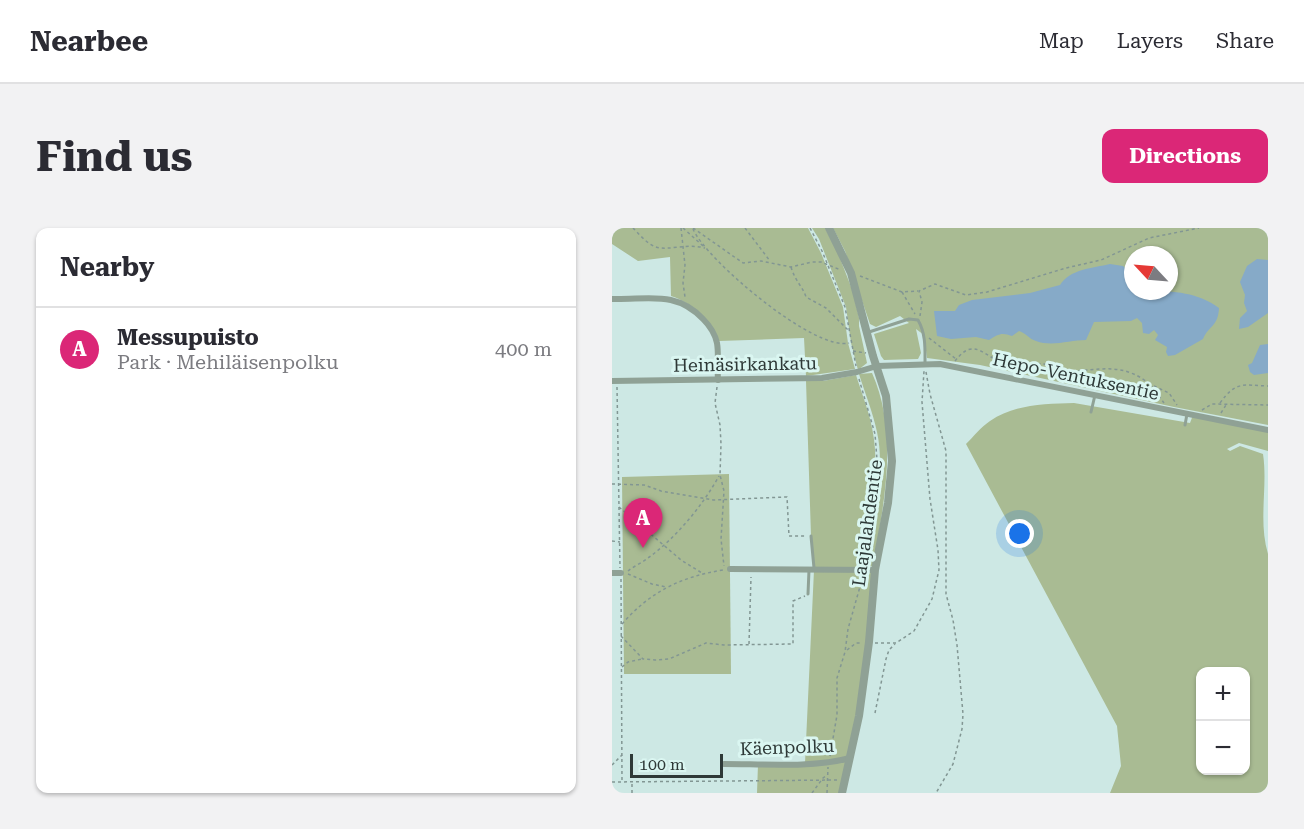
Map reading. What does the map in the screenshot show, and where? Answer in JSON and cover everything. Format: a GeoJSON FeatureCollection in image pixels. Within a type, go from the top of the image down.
{"type":"FeatureCollection","features":[{"type":"Feature","properties":{"kind":"street","name":"Laajalahdentie"},"geometry":{"type":"LineString","coordinates":[[829,228],[851,273],[886,396],[892,461],[888,503],[875,570],[869,642],[859,716],[842,793]]}},
{"type":"Feature","properties":{"kind":"street"},"geometry":{"type":"LineString","coordinates":[[612,299],[671,299],[686,304],[697,312],[717,342],[718,380]]}},
{"type":"Feature","properties":{"kind":"street","name":"Hepo-Ventuksentie"},"geometry":{"type":"LineString","coordinates":[[877,366],[925,364],[951,366],[1268,430]]}},
{"type":"Feature","properties":{"kind":"street","name":"Heinäsirkankatu"},"geometry":{"type":"LineString","coordinates":[[614,381],[822,378],[877,366]]}},
{"type":"Feature","properties":{"kind":"street"},"geometry":{"type":"LineString","coordinates":[[730,569],[875,570]]}},
{"type":"Feature","properties":{"kind":"street"},"geometry":{"type":"LineString","coordinates":[[612,573],[621,573]]}},
{"type":"Feature","properties":{"kind":"street","name":"Käenpolku"},"geometry":{"type":"LineString","coordinates":[[724,764],[829,761],[850,758]]}},
{"type":"Feature","properties":{"kind":"lane"},"geometry":{"type":"LineString","coordinates":[[867,333],[909,319],[918,320],[923,331],[925,364]]}},
{"type":"Feature","properties":{"kind":"lane"},"geometry":{"type":"LineString","coordinates":[[1091,412],[1095,395]]}},
{"type":"Feature","properties":{"kind":"lane"},"geometry":{"type":"LineString","coordinates":[[1185,425],[1187,413]]}},
{"type":"Feature","properties":{"kind":"lane"},"geometry":{"type":"LineString","coordinates":[[808,594],[811,536]]}},
{"type":"Feature","properties":{"kind":"path"},"geometry":{"type":"LineString","coordinates":[[633,228],[653,246],[662,248],[693,245],[706,249]]}},
{"type":"Feature","properties":{"kind":"path"},"geometry":{"type":"LineString","coordinates":[[682,228],[686,270],[683,283],[686,304]]}},
{"type":"Feature","properties":{"kind":"path"},"geometry":{"type":"LineString","coordinates":[[682,228],[742,283],[795,324],[842,345],[850,342]]}},
{"type":"Feature","properties":{"kind":"path"},"geometry":{"type":"LineString","coordinates":[[692,228],[706,249]]}},
{"type":"Feature","properties":{"kind":"path"},"geometry":{"type":"LineString","coordinates":[[692,228],[743,263],[761,261],[791,267],[821,262],[902,292],[919,291],[935,284],[966,295],[987,292],[1101,260],[1149,238],[1199,228]]}},
{"type":"Feature","properties":{"kind":"path"},"geometry":{"type":"LineString","coordinates":[[745,228],[770,262]]}},
{"type":"Feature","properties":{"kind":"path"},"geometry":{"type":"LineString","coordinates":[[810,228],[845,307],[852,351],[875,434],[877,460],[876,489],[864,570],[837,678],[836,730],[829,761],[827,793]]}},
{"type":"Feature","properties":{"kind":"path"},"geometry":{"type":"LineString","coordinates":[[791,267],[806,297],[826,308],[848,330]]}},
{"type":"Feature","properties":{"kind":"path"},"geometry":{"type":"LineString","coordinates":[[918,320],[922,302],[919,291]]}},
{"type":"Feature","properties":{"kind":"path"},"geometry":{"type":"LineString","coordinates":[[902,292],[918,320]]}},
{"type":"Feature","properties":{"kind":"path"},"geometry":{"type":"LineString","coordinates":[[923,331],[932,341],[956,359]]}},
{"type":"Feature","properties":{"kind":"path"},"geometry":{"type":"LineString","coordinates":[[951,366],[968,349],[978,349],[998,361],[1049,365],[1072,371],[1116,369],[1130,372],[1169,393],[1187,413],[1212,404],[1254,407],[1268,405]]}},
{"type":"Feature","properties":{"kind":"path"},"geometry":{"type":"LineString","coordinates":[[852,351],[873,356]]}},
{"type":"Feature","properties":{"kind":"path"},"geometry":{"type":"LineString","coordinates":[[1024,363],[1047,370],[1063,369]]}},
{"type":"Feature","properties":{"kind":"path"},"geometry":{"type":"LineString","coordinates":[[876,713],[889,650],[914,631],[932,599],[939,570],[930,499],[922,402],[925,364]]}},
{"type":"Feature","properties":{"kind":"path"},"geometry":{"type":"LineString","coordinates":[[925,364],[930,394],[946,451],[946,594],[957,645],[963,714],[962,729],[953,764],[936,793]]}},
{"type":"Feature","properties":{"kind":"path"},"geometry":{"type":"LineString","coordinates":[[621,625],[644,601],[667,587],[703,573],[724,570],[721,538],[724,499],[720,475],[720,425],[716,403],[718,380]]}},
{"type":"Feature","properties":{"kind":"path"},"geometry":{"type":"LineString","coordinates":[[614,381],[620,507],[622,782]]}},
{"type":"Feature","properties":{"kind":"path"},"geometry":{"type":"LineString","coordinates":[[1153,385],[1169,410]]}},
{"type":"Feature","properties":{"kind":"path"},"geometry":{"type":"LineString","coordinates":[[1219,404],[1230,388],[1268,386]]}},
{"type":"Feature","properties":{"kind":"path"},"geometry":{"type":"LineString","coordinates":[[1217,420],[1226,404]]}},
{"type":"Feature","properties":{"kind":"path"},"geometry":{"type":"LineString","coordinates":[[667,587],[652,584],[625,573],[663,545],[703,499],[720,475]]}},
{"type":"Feature","properties":{"kind":"path"},"geometry":{"type":"LineString","coordinates":[[612,484],[644,486],[703,499],[787,498],[789,536],[811,536]]}},
{"type":"Feature","properties":{"kind":"path"},"geometry":{"type":"LineString","coordinates":[[620,507],[681,560],[703,573]]}},
{"type":"Feature","properties":{"kind":"path"},"geometry":{"type":"LineString","coordinates":[[612,541],[620,542]]}},
{"type":"Feature","properties":{"kind":"path"},"geometry":{"type":"LineString","coordinates":[[748,645],[752,569]]}},
{"type":"Feature","properties":{"kind":"path"},"geometry":{"type":"LineString","coordinates":[[621,667],[628,662],[644,659],[663,660],[706,643],[793,644],[793,600],[808,594]]}},
{"type":"Feature","properties":{"kind":"path"},"geometry":{"type":"LineString","coordinates":[[621,635],[644,659]]}},
{"type":"Feature","properties":{"kind":"path"},"geometry":{"type":"LineString","coordinates":[[845,652],[856,643],[896,643]]}},
{"type":"Feature","properties":{"kind":"path"},"geometry":{"type":"LineString","coordinates":[[612,765],[622,754]]}},
{"type":"Feature","properties":{"kind":"path"},"geometry":{"type":"LineString","coordinates":[[812,793],[828,775]]}},
{"type":"Feature","properties":{"kind":"path"},"geometry":{"type":"LineString","coordinates":[[612,782],[845,780]]}},
{"type":"Feature","properties":{"kind":"path"},"geometry":{"type":"LineString","coordinates":[[632,782],[632,793]]}},
{"type":"Feature","properties":{"kind":"green space"},"geometry":{"type":"Polygon","coordinates":[[[612,228],[808,228],[843,307],[848,343],[855,369],[806,376],[804,338],[719,341],[700,313],[687,303],[671,296],[670,257],[638,261],[612,244],[612,228]]]}},
{"type":"Feature","properties":{"kind":"green space"},"geometry":{"type":"Polygon","coordinates":[[[812,228],[825,228],[838,253],[853,292],[867,363],[858,370],[851,343],[846,307],[819,239],[812,228]]]}},
{"type":"Feature","properties":{"kind":"green space"},"geometry":{"type":"Polygon","coordinates":[[[833,228],[1268,228],[1268,425],[980,365],[927,358],[924,335],[916,329],[921,353],[918,359],[884,360],[874,334],[909,323],[900,316],[876,327],[870,324],[845,251],[833,228]]]}},
{"type":"Feature","properties":{"kind":"green space"},"geometry":{"type":"Polygon","coordinates":[[[872,373],[885,420],[887,469],[873,566],[866,567],[878,491],[880,456],[875,425],[859,374],[872,373]]]}},
{"type":"Feature","properties":{"kind":"green space"},"geometry":{"type":"Polygon","coordinates":[[[856,375],[870,419],[875,450],[874,484],[862,568],[814,567],[806,381],[823,381],[856,375]]]}},
{"type":"Feature","properties":{"kind":"green space"},"geometry":{"type":"Polygon","coordinates":[[[1074,403],[1190,423],[1193,415],[1268,430],[1268,451],[1239,443],[1227,449],[1230,451],[1240,446],[1263,454],[1263,517],[1268,554],[1268,793],[1110,793],[1121,766],[1117,726],[966,444],[987,423],[1000,415],[1020,408],[1074,403]]]}},
{"type":"Feature","properties":{"kind":"green space"},"geometry":{"type":"Polygon","coordinates":[[[729,474],[731,674],[624,674],[622,477],[729,474]]]}},
{"type":"Feature","properties":{"kind":"green space"},"geometry":{"type":"Polygon","coordinates":[[[814,570],[875,570],[869,642],[842,793],[757,793],[758,764],[805,763],[814,570]]]}},
{"type":"Feature","properties":{"kind":"water"},"geometry":{"type":"Polygon","coordinates":[[[1257,259],[1268,260],[1268,313],[1248,327],[1239,329],[1240,318],[1247,311],[1244,303],[1245,295],[1240,282],[1247,266],[1257,259]]]}},
{"type":"Feature","properties":{"kind":"water"},"geometry":{"type":"Polygon","coordinates":[[[1110,264],[1124,267],[1124,300],[1178,300],[1178,292],[1199,297],[1219,308],[1215,322],[1203,339],[1175,355],[1168,356],[1167,347],[1155,340],[1158,335],[1154,330],[1149,334],[1143,333],[1142,323],[1137,318],[1131,321],[1094,322],[1086,340],[1061,343],[1042,343],[1019,331],[1012,336],[1000,334],[989,340],[976,337],[951,339],[937,336],[934,311],[955,311],[959,305],[972,300],[1030,293],[1060,285],[1076,272],[1110,264]]]}},
{"type":"Feature","properties":{"kind":"water"},"geometry":{"type":"Polygon","coordinates":[[[1268,344],[1268,373],[1254,375],[1250,372],[1248,365],[1252,363],[1260,345],[1268,344]]]}},
{"type":"Feature","properties":{"kind":"place","name":"Messupuisto"},"geometry":{"type":"Point","coordinates":[643,548]}}]}
